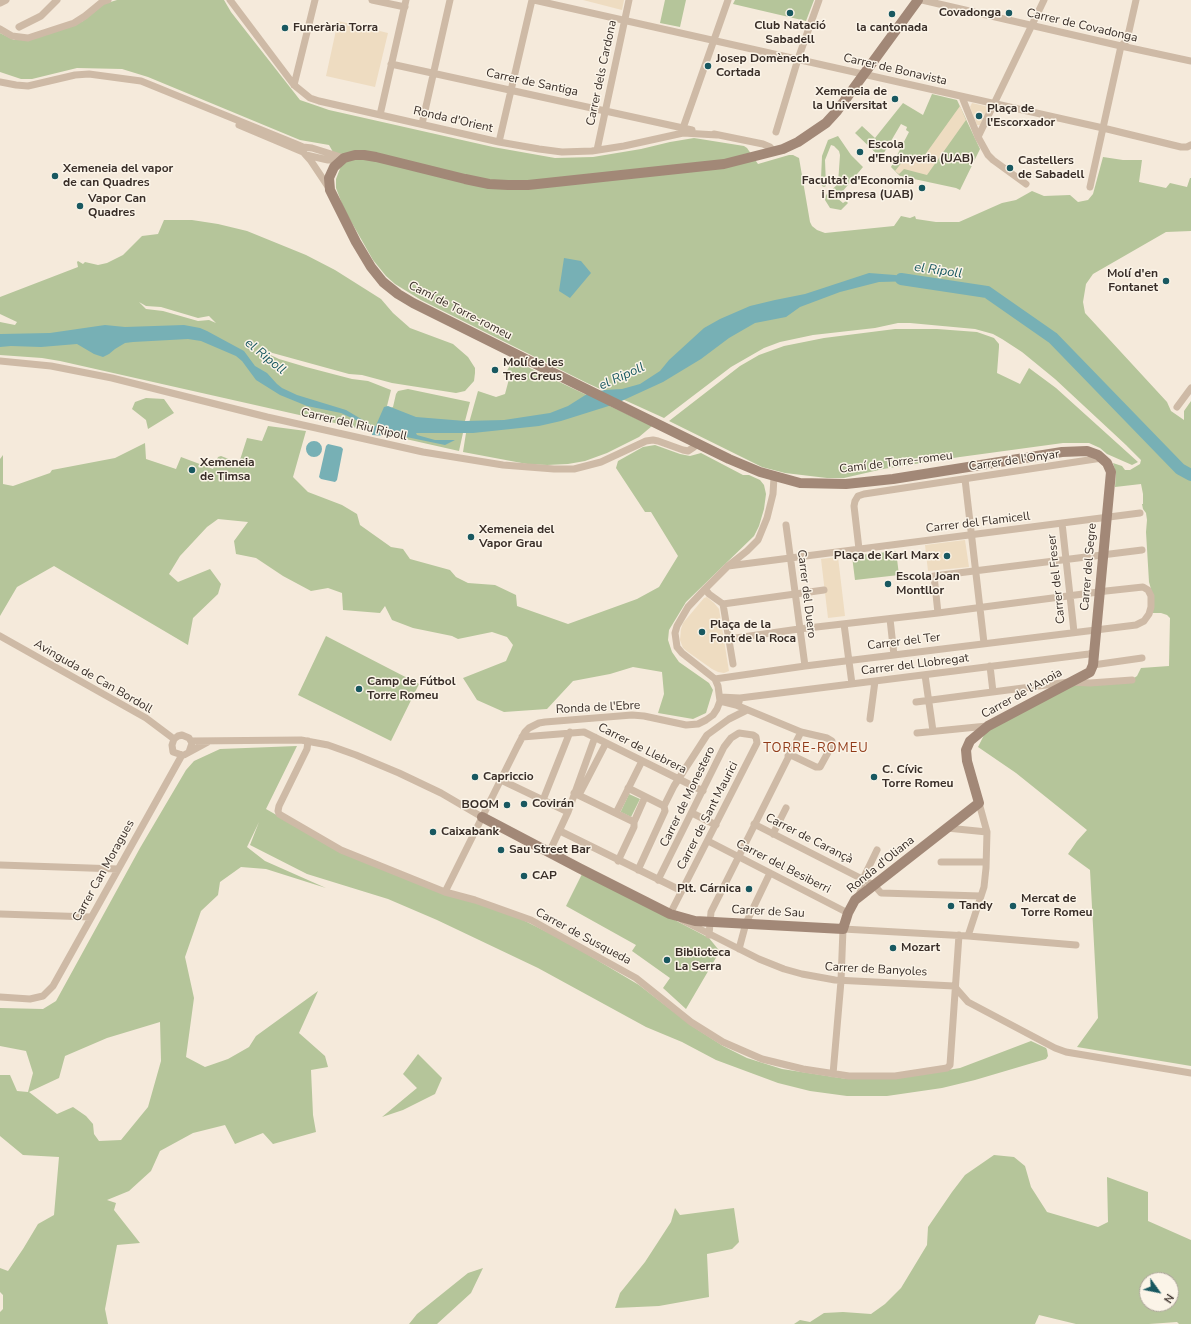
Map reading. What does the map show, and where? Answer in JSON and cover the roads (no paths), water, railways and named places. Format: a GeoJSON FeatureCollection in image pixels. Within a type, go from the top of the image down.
{"type":"FeatureCollection","features":[{"type":"Feature","properties":{"kind":"street"},"geometry":{"type":"LineString","coordinates":[[0,3],[6,0]]}},
{"type":"Feature","properties":{"kind":"street"},"geometry":{"type":"LineString","coordinates":[[19,28],[41,16],[57,0]]}},
{"type":"Feature","properties":{"kind":"street","name":"Ronda d'Orient"},"geometry":{"type":"LineString","coordinates":[[230,0],[294,85],[303,94],[314,100],[499,142],[539,150],[562,152],[597,150],[624,146],[683,134],[717,134]]}},
{"type":"Feature","properties":{"kind":"street"},"geometry":{"type":"LineString","coordinates":[[294,85],[315,0]]}},
{"type":"Feature","properties":{"kind":"street"},"geometry":{"type":"LineString","coordinates":[[372,0],[405,4],[380,114]]}},
{"type":"Feature","properties":{"kind":"street"},"geometry":{"type":"LineString","coordinates":[[422,124],[450,0]]}},
{"type":"Feature","properties":{"kind":"street"},"geometry":{"type":"LineString","coordinates":[[499,142],[533,0]]}},
{"type":"Feature","properties":{"kind":"street","name":"Carrer de Bonavista"},"geometry":{"type":"LineString","coordinates":[[533,0],[1103,128],[1181,147],[1191,145]]}},
{"type":"Feature","properties":{"kind":"street","name":"Carrer dels Cardona"},"geometry":{"type":"LineString","coordinates":[[597,150],[629,0]]}},
{"type":"Feature","properties":{"kind":"street"},"geometry":{"type":"LineString","coordinates":[[684,128],[728,0]]}},
{"type":"Feature","properties":{"kind":"street"},"geometry":{"type":"LineString","coordinates":[[776,132],[818,0]]}},
{"type":"Feature","properties":{"kind":"street"},"geometry":{"type":"LineString","coordinates":[[306,155],[328,160],[343,159],[355,155],[364,155],[489,184],[528,185],[717,165],[774,152],[798,142],[826,123],[838,111],[918,0]]}},
{"type":"Feature","properties":{"kind":"street","name":"Carrer de Covadonga"},"geometry":{"type":"LineString","coordinates":[[922,0],[1191,61]]}},
{"type":"Feature","properties":{"kind":"street"},"geometry":{"type":"LineString","coordinates":[[978,137],[1044,0]]}},
{"type":"Feature","properties":{"kind":"street"},"geometry":{"type":"LineString","coordinates":[[1090,187],[1121,46],[1127,40],[1136,0]]}},
{"type":"Feature","properties":{"kind":"street"},"geometry":{"type":"LineString","coordinates":[[0,29],[12,36],[28,38],[80,20],[104,1]]}},
{"type":"Feature","properties":{"kind":"street","name":"Carrer de Santiga"},"geometry":{"type":"LineString","coordinates":[[392,64],[763,144],[770,147],[774,152]]}},
{"type":"Feature","properties":{"kind":"street"},"geometry":{"type":"LineString","coordinates":[[0,82],[28,86],[75,75],[89,74],[106,75],[141,81],[303,147],[312,148],[343,159]]}},
{"type":"Feature","properties":{"kind":"street"},"geometry":{"type":"LineString","coordinates":[[962,97],[983,148],[993,160],[1026,184]]}},
{"type":"Feature","properties":{"kind":"street"},"geometry":{"type":"LineString","coordinates":[[223,114],[224,118],[303,152],[330,190]]}},
{"type":"Feature","properties":{"kind":"street"},"geometry":{"type":"LineString","coordinates":[[664,138],[668,132],[668,124]]}},
{"type":"Feature","properties":{"kind":"street"},"geometry":{"type":"LineString","coordinates":[[330,190],[329,178],[331,172],[343,159]]}},
{"type":"Feature","properties":{"kind":"street","name":"Camí de Torre-romeu"},"geometry":{"type":"LineString","coordinates":[[330,190],[359,248],[377,275],[391,289],[413,303],[578,385],[729,459],[774,477],[800,483],[846,484],[893,479],[1069,452],[1087,451],[1102,458]]}},
{"type":"Feature","properties":{"kind":"street","name":"Carrer del Riu Ripoll"},"geometry":{"type":"LineString","coordinates":[[0,360],[51,366],[97,375],[261,415],[423,452],[503,465],[574,469],[601,462],[646,441],[658,441],[688,451],[694,447],[696,442]]}},
{"type":"Feature","properties":{"kind":"street"},"geometry":{"type":"LineString","coordinates":[[1177,407],[1191,388]]}},
{"type":"Feature","properties":{"kind":"street"},"geometry":{"type":"LineString","coordinates":[[1069,452],[1071,463]]}},
{"type":"Feature","properties":{"kind":"street","name":"Carrer de l'Onyar"},"geometry":{"type":"LineString","coordinates":[[859,549],[854,506],[858,496],[1102,458]]}},
{"type":"Feature","properties":{"kind":"street","name":"Carrer del Segre"},"geometry":{"type":"LineString","coordinates":[[1093,665],[1111,472],[1110,467],[1102,458]]}},
{"type":"Feature","properties":{"kind":"street"},"geometry":{"type":"LineString","coordinates":[[774,477],[773,494],[767,518],[758,540],[728,566],[688,607],[677,626],[676,641],[677,647],[682,653],[715,679],[718,686],[720,699],[801,732],[827,738],[832,741],[831,747],[820,767],[816,767],[793,756],[788,756]]}},
{"type":"Feature","properties":{"kind":"street"},"geometry":{"type":"LineString","coordinates":[[965,479],[984,643]]}},
{"type":"Feature","properties":{"kind":"street","name":"Carrer del Flamicell"},"geometry":{"type":"LineString","coordinates":[[728,566],[1140,514]]}},
{"type":"Feature","properties":{"kind":"street","name":"Carrer del Freser"},"geometry":{"type":"LineString","coordinates":[[1062,523],[1074,632]]}},
{"type":"Feature","properties":{"kind":"street","name":"Carrer del Duero"},"geometry":{"type":"LineString","coordinates":[[786,525],[805,666]]}},
{"type":"Feature","properties":{"kind":"street"},"geometry":{"type":"LineString","coordinates":[[938,613],[934,576],[1142,550]]}},
{"type":"Feature","properties":{"kind":"street","name":"Carrer del Ter"},"geometry":{"type":"LineString","coordinates":[[715,679],[849,660],[1136,625],[1142,623],[1149,614],[1151,607],[1151,596],[1146,587],[1100,591]]}},
{"type":"Feature","properties":{"kind":"street"},"geometry":{"type":"LineString","coordinates":[[705,589],[709,594],[723,604],[824,590]]}},
{"type":"Feature","properties":{"kind":"street"},"geometry":{"type":"LineString","coordinates":[[729,639],[1100,591]]}},
{"type":"Feature","properties":{"kind":"street"},"geometry":{"type":"LineString","coordinates":[[723,604],[733,664]]}},
{"type":"Feature","properties":{"kind":"street"},"geometry":{"type":"LineString","coordinates":[[890,618],[894,655]]}},
{"type":"Feature","properties":{"kind":"street"},"geometry":{"type":"LineString","coordinates":[[844,624],[852,684]]}},
{"type":"Feature","properties":{"kind":"street","name":"Avinguda de Can Bordoll"},"geometry":{"type":"LineString","coordinates":[[0,636],[146,718],[174,739]]}},
{"type":"Feature","properties":{"kind":"street","name":"Carrer del Llobregat"},"geometry":{"type":"LineString","coordinates":[[720,699],[740,698],[925,675],[1089,654],[1094,652]]}},
{"type":"Feature","properties":{"kind":"street"},"geometry":{"type":"LineString","coordinates":[[1093,665],[1142,658]]}},
{"type":"Feature","properties":{"kind":"street","name":"Carrer de l'Anoia"},"geometry":{"type":"LineString","coordinates":[[968,936],[984,887],[987,832],[967,761],[966,750],[970,741],[988,726],[1090,672],[1093,665]]}},
{"type":"Feature","properties":{"kind":"street"},"geometry":{"type":"LineString","coordinates":[[990,666],[993,692]]}},
{"type":"Feature","properties":{"kind":"street"},"geometry":{"type":"LineString","coordinates":[[925,675],[933,732]]}},
{"type":"Feature","properties":{"kind":"street"},"geometry":{"type":"LineString","coordinates":[[916,702],[1069,682],[1090,683],[1132,680]]}},
{"type":"Feature","properties":{"kind":"street"},"geometry":{"type":"LineString","coordinates":[[870,719],[875,681]]}},
{"type":"Feature","properties":{"kind":"street"},"geometry":{"type":"LineString","coordinates":[[736,705],[740,698]]}},
{"type":"Feature","properties":{"kind":"street","name":"Ronda de l'Ebre"},"geometry":{"type":"LineString","coordinates":[[445,892],[522,737],[529,728],[539,723],[632,715],[644,716],[686,725],[698,724],[713,715],[717,709],[720,699]]}},
{"type":"Feature","properties":{"kind":"street"},"geometry":{"type":"LineString","coordinates":[[638,870],[665,811],[664,806],[707,736],[729,719],[747,710]]}},
{"type":"Feature","properties":{"kind":"street"},"geometry":{"type":"LineString","coordinates":[[918,733],[988,726]]}},
{"type":"Feature","properties":{"kind":"street"},"geometry":{"type":"LineString","coordinates":[[543,800],[570,732]]}},
{"type":"Feature","properties":{"kind":"street","name":"Carrer de Llebrera"},"geometry":{"type":"LineString","coordinates":[[522,737],[584,732],[703,791]]}},
{"type":"Feature","properties":{"kind":"street"},"geometry":{"type":"LineString","coordinates":[[709,935],[711,912],[801,732]]}},
{"type":"Feature","properties":{"kind":"street","name":"Carrer de Monestero"},"geometry":{"type":"LineString","coordinates":[[658,880],[728,743],[731,738],[739,734],[746,733]]}},
{"type":"Feature","properties":{"kind":"street","name":"Carrer de Sant Maurici"},"geometry":{"type":"LineString","coordinates":[[670,914],[757,743],[756,738],[753,735],[746,733]]}},
{"type":"Feature","properties":{"kind":"street"},"geometry":{"type":"LineString","coordinates":[[210,741],[182,755],[173,752],[172,745],[174,739],[178,736],[189,738],[191,741],[301,740],[328,745],[399,773],[440,793],[482,817]]}},
{"type":"Feature","properties":{"kind":"street"},"geometry":{"type":"LineString","coordinates":[[549,853],[576,794],[595,737]]}},
{"type":"Feature","properties":{"kind":"street"},"geometry":{"type":"LineString","coordinates":[[190,752],[191,741]]}},
{"type":"Feature","properties":{"kind":"street","name":"Carrer de Susqueda"},"geometry":{"type":"LineString","coordinates":[[308,741],[305,754],[278,811],[279,814],[341,850],[445,892],[475,900],[531,920],[636,978],[691,1022],[723,1042],[762,1059],[803,1069],[849,1076],[895,1076],[947,1068],[950,1065],[954,986]]}},
{"type":"Feature","properties":{"kind":"street"},"geometry":{"type":"LineString","coordinates":[[576,794],[606,743]]}},
{"type":"Feature","properties":{"kind":"street","name":"Carrer Can Moragues"},"geometry":{"type":"LineString","coordinates":[[0,997],[30,998],[43,996],[53,986],[182,755]]}},
{"type":"Feature","properties":{"kind":"street"},"geometry":{"type":"LineString","coordinates":[[616,813],[642,761]]}},
{"type":"Feature","properties":{"kind":"street"},"geometry":{"type":"LineString","coordinates":[[501,780],[568,812]]}},
{"type":"Feature","properties":{"kind":"street"},"geometry":{"type":"LineString","coordinates":[[628,788],[664,806]]}},
{"type":"Feature","properties":{"kind":"street"},"geometry":{"type":"LineString","coordinates":[[576,794],[634,822]]}},
{"type":"Feature","properties":{"kind":"street"},"geometry":{"type":"LineString","coordinates":[[618,861],[634,827],[634,822],[645,797]]}},
{"type":"Feature","properties":{"kind":"street","name":"Ronda d'Oliana"},"geometry":{"type":"LineString","coordinates":[[843,929],[848,913],[855,900],[978,804]]}},
{"type":"Feature","properties":{"kind":"street"},"geometry":{"type":"LineString","coordinates":[[773,834],[786,808]]}},
{"type":"Feature","properties":{"kind":"street"},"geometry":{"type":"LineString","coordinates":[[692,813],[716,825]]}},
{"type":"Feature","properties":{"kind":"street","name":"Carrer de Sau"},"geometry":{"type":"LineString","coordinates":[[482,817],[549,853],[670,914],[695,921],[958,935],[1076,945]]}},
{"type":"Feature","properties":{"kind":"street","name":"Carrer de Carançà"},"geometry":{"type":"LineString","coordinates":[[754,824],[863,879],[874,885],[881,893],[981,896]]}},
{"type":"Feature","properties":{"kind":"street"},"geometry":{"type":"LineString","coordinates":[[947,828],[987,832]]}},
{"type":"Feature","properties":{"kind":"street"},"geometry":{"type":"LineString","coordinates":[[560,831],[618,861],[682,891]]}},
{"type":"Feature","properties":{"kind":"street","name":"Carrer del Besiberri"},"geometry":{"type":"LineString","coordinates":[[708,841],[848,913]]}},
{"type":"Feature","properties":{"kind":"street"},"geometry":{"type":"LineString","coordinates":[[859,897],[863,879],[877,850]]}},
{"type":"Feature","properties":{"kind":"street"},"geometry":{"type":"LineString","coordinates":[[941,862],[986,862]]}},
{"type":"Feature","properties":{"kind":"street"},"geometry":{"type":"LineString","coordinates":[[0,865],[118,869]]}},
{"type":"Feature","properties":{"kind":"street"},"geometry":{"type":"LineString","coordinates":[[739,949],[746,923],[770,873]]}},
{"type":"Feature","properties":{"kind":"street"},"geometry":{"type":"LineString","coordinates":[[0,914],[91,917]]}},
{"type":"Feature","properties":{"kind":"street","name":"Carrer de Banyoles"},"geometry":{"type":"LineString","coordinates":[[670,914],[709,935],[784,970],[817,978],[841,981],[954,986]]}},
{"type":"Feature","properties":{"kind":"street"},"geometry":{"type":"LineString","coordinates":[[833,1074],[841,981],[843,929]]}},
{"type":"Feature","properties":{"kind":"street"},"geometry":{"type":"LineString","coordinates":[[958,935],[954,986],[968,1002],[1055,1048],[1073,1053],[1191,1073]]}},
{"type":"Feature","properties":{"kind":"water"},"geometry":{"type":"Polygon","coordinates":[[[564,258],[581,261],[591,273],[570,298],[559,291],[564,258]]]}},
{"type":"Feature","properties":{"kind":"water"},"geometry":{"type":"Polygon","coordinates":[[[869,273],[895,275],[917,281],[879,282],[840,292],[800,307],[786,317],[755,323],[729,338],[701,359],[663,382],[615,404],[561,421],[539,426],[473,433],[416,433],[417,435],[435,440],[455,440],[445,445],[392,434],[387,436],[372,435],[372,431],[356,420],[341,413],[307,406],[280,395],[256,380],[242,361],[236,356],[201,341],[188,339],[125,343],[103,357],[94,354],[77,344],[41,347],[0,347],[0,334],[50,333],[105,325],[125,327],[184,325],[207,331],[244,351],[255,366],[267,373],[282,388],[297,395],[346,410],[373,426],[376,426],[384,407],[388,406],[416,417],[465,421],[504,420],[550,413],[568,406],[587,394],[604,390],[622,389],[640,384],[660,371],[669,360],[704,328],[720,319],[750,306],[805,294],[869,273]]]}},
{"type":"Feature","properties":{"kind":"water"},"geometry":{"type":"Polygon","coordinates":[[[314,441],[321,446],[322,449],[317,456],[314,457],[307,452],[306,449],[311,442],[314,441]]]}},
{"type":"Feature","properties":{"kind":"water"},"geometry":{"type":"Polygon","coordinates":[[[328,444],[341,447],[343,449],[337,480],[335,482],[321,479],[319,477],[326,446],[328,444]]]}},
{"type":"Feature","properties":{"kind":"waterway","name":"el Ripoll"},"geometry":{"type":"LineString","coordinates":[[901,279],[987,292],[1053,338],[1180,469],[1191,475]]}},
{"type":"Feature","properties":{"kind":"place","name":"Club Natació Sabadell"},"geometry":{"type":"Point","coordinates":[790,13]}},
{"type":"Feature","properties":{"kind":"place","name":"Covadonga"},"geometry":{"type":"Point","coordinates":[1009,13]}},
{"type":"Feature","properties":{"kind":"place","name":"la cantonada"},"geometry":{"type":"Point","coordinates":[892,14]}},
{"type":"Feature","properties":{"kind":"place","name":"Funerària Torra"},"geometry":{"type":"Point","coordinates":[285,28]}},
{"type":"Feature","properties":{"kind":"place","name":"Josep Domènech Cortada"},"geometry":{"type":"Point","coordinates":[708,66]}},
{"type":"Feature","properties":{"kind":"place","name":"Xemeneia de la Universitat"},"geometry":{"type":"Point","coordinates":[895,99]}},
{"type":"Feature","properties":{"kind":"place","name":"Plaça de l'Escorxador"},"geometry":{"type":"Point","coordinates":[979,116]}},
{"type":"Feature","properties":{"kind":"place","name":"Escola d'Enginyeria (UAB)"},"geometry":{"type":"Point","coordinates":[860,152]}},
{"type":"Feature","properties":{"kind":"place","name":"Castellers de Sabadell"},"geometry":{"type":"Point","coordinates":[1010,168]}},
{"type":"Feature","properties":{"kind":"place","name":"Xemeneia del vapor de can Quadres"},"geometry":{"type":"Point","coordinates":[55,176]}},
{"type":"Feature","properties":{"kind":"place","name":"Facultat d'Economia i Empresa (UAB)"},"geometry":{"type":"Point","coordinates":[922,188]}},
{"type":"Feature","properties":{"kind":"place","name":"Vapor Can Quadres"},"geometry":{"type":"Point","coordinates":[80,206]}},
{"type":"Feature","properties":{"kind":"place","name":"Molí d'en Fontanet"},"geometry":{"type":"Point","coordinates":[1166,281]}},
{"type":"Feature","properties":{"kind":"place","name":"Molí de les Tres Creus"},"geometry":{"type":"Point","coordinates":[495,370]}},
{"type":"Feature","properties":{"kind":"place","name":"Xemeneia de Timsa"},"geometry":{"type":"Point","coordinates":[192,470]}},
{"type":"Feature","properties":{"kind":"place","name":"Xemeneia del Vapor Grau"},"geometry":{"type":"Point","coordinates":[471,537]}},
{"type":"Feature","properties":{"kind":"place","name":"Plaça de Karl Marx"},"geometry":{"type":"Point","coordinates":[947,556]}},
{"type":"Feature","properties":{"kind":"place","name":"Escola Joan Montllor"},"geometry":{"type":"Point","coordinates":[888,584]}},
{"type":"Feature","properties":{"kind":"place","name":"Plaça de la Font de la Roca"},"geometry":{"type":"Point","coordinates":[702,632]}},
{"type":"Feature","properties":{"kind":"place","name":"Camp de Fútbol Torre Romeu"},"geometry":{"type":"Point","coordinates":[359,689]}},
{"type":"Feature","properties":{"kind":"place","name":"Capriccio"},"geometry":{"type":"Point","coordinates":[475,777]}},
{"type":"Feature","properties":{"kind":"place","name":"C. Cívic Torre Romeu"},"geometry":{"type":"Point","coordinates":[874,777]}},
{"type":"Feature","properties":{"kind":"place","name":"Covirán"},"geometry":{"type":"Point","coordinates":[524,804]}},
{"type":"Feature","properties":{"kind":"place","name":"BOOM"},"geometry":{"type":"Point","coordinates":[507,805]}},
{"type":"Feature","properties":{"kind":"place","name":"Caixabank"},"geometry":{"type":"Point","coordinates":[433,832]}},
{"type":"Feature","properties":{"kind":"place","name":"Sau Street Bar"},"geometry":{"type":"Point","coordinates":[501,850]}},
{"type":"Feature","properties":{"kind":"place","name":"CAP"},"geometry":{"type":"Point","coordinates":[524,876]}},
{"type":"Feature","properties":{"kind":"place","name":"Plt. Cárnica"},"geometry":{"type":"Point","coordinates":[749,889]}},
{"type":"Feature","properties":{"kind":"place","name":"Tandy"},"geometry":{"type":"Point","coordinates":[951,906]}},
{"type":"Feature","properties":{"kind":"place","name":"Mercat de Torre Romeu"},"geometry":{"type":"Point","coordinates":[1013,906]}},
{"type":"Feature","properties":{"kind":"place","name":"Mozart"},"geometry":{"type":"Point","coordinates":[893,948]}},
{"type":"Feature","properties":{"kind":"place","name":"Biblioteca La Serra"},"geometry":{"type":"Point","coordinates":[667,960]}},
{"type":"Feature","properties":{"kind":"district","name":"TORRE-ROMEU"},"geometry":{"type":"Point","coordinates":[816,749]}}]}
